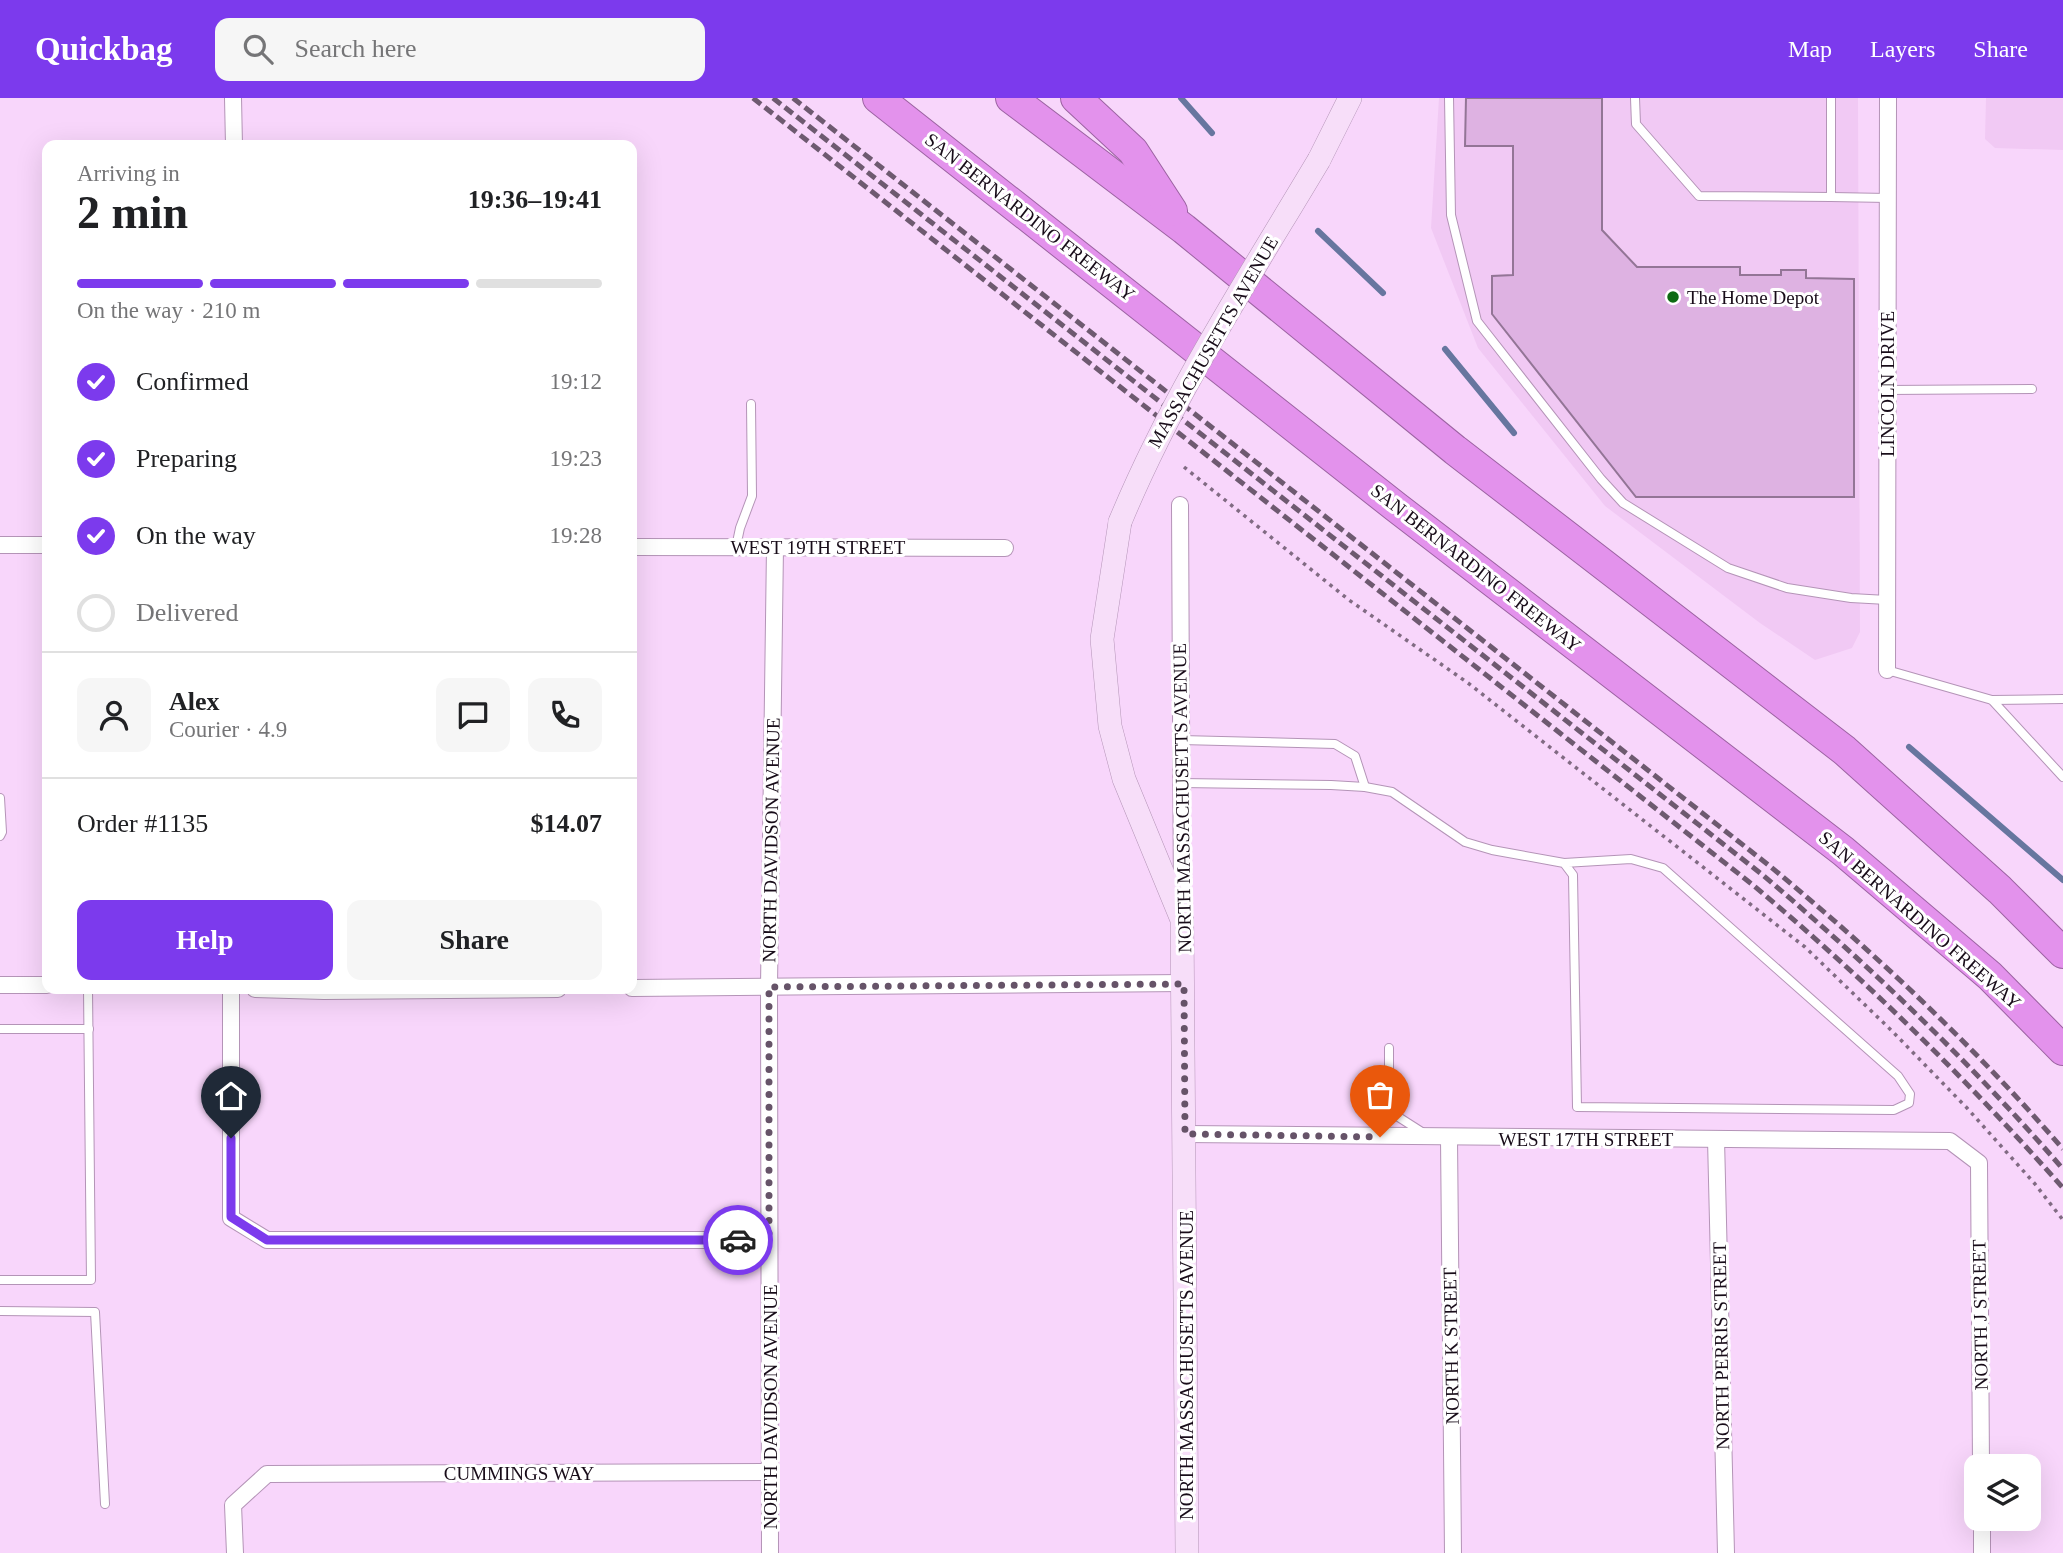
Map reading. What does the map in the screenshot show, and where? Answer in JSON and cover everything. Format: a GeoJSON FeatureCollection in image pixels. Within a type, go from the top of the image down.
{"type":"FeatureCollection","features":[{"type":"Feature","properties":{"kind":"highway","name":"SAN BERNARDINO FREEWAY"},"geometry":{"type":"LineString","coordinates":[[878,98],[1396,507],[1843,851],[1990,976],[2063,1050]]}},
{"type":"Feature","properties":{"kind":"highway"},"geometry":{"type":"LineString","coordinates":[[1010,98],[1184,229],[1455,450],[1844,750],[2000,890],[2063,953]]}},
{"type":"Feature","properties":{"kind":"highway"},"geometry":{"type":"LineString","coordinates":[[1076,98],[1133,151],[1184,229]]}},
{"type":"Feature","properties":{"kind":"street"},"geometry":{"type":"LineString","coordinates":[[233,98],[234,140]]}},
{"type":"Feature","properties":{"kind":"street","name":"MASSACHUSETTS AVENUE"},"geometry":{"type":"LineString","coordinates":[[1182,920],[1124,779],[1110,726],[1102,639],[1120,522],[1149,454],[1180,392],[1319,160],[1350,98]]}},
{"type":"Feature","properties":{"kind":"street","name":"LINCOLN DRIVE"},"geometry":{"type":"LineString","coordinates":[[1887,670],[1888,98]]}},
{"type":"Feature","properties":{"kind":"street","name":"NORTH MASSACHUSETTS AVENUE"},"geometry":{"type":"LineString","coordinates":[[1180,505],[1187,1553]]}},
{"type":"Feature","properties":{"kind":"street"},"geometry":{"type":"LineString","coordinates":[[0,545],[42,545]]}},
{"type":"Feature","properties":{"kind":"street","name":"WEST 19TH STREET"},"geometry":{"type":"LineString","coordinates":[[637,547],[1005,548]]}},
{"type":"Feature","properties":{"kind":"street","name":"NORTH DAVIDSON AVENUE"},"geometry":{"type":"LineString","coordinates":[[770,1553],[769,987],[775,547]]}},
{"type":"Feature","properties":{"kind":"street"},"geometry":{"type":"LineString","coordinates":[[637,988],[1184,984]]}},
{"type":"Feature","properties":{"kind":"street"},"geometry":{"type":"LineString","coordinates":[[0,985],[42,985]]}},
{"type":"Feature","properties":{"kind":"street"},"geometry":{"type":"LineString","coordinates":[[231,994],[231,1217],[267,1240],[769,1240]]}},
{"type":"Feature","properties":{"kind":"street","name":"WEST 17TH STREET"},"geometry":{"type":"LineString","coordinates":[[1185,1134],[1950,1141],[1979,1163]]}},
{"type":"Feature","properties":{"kind":"street","name":"NORTH K STREET"},"geometry":{"type":"LineString","coordinates":[[1449,1138],[1453,1553]]}},
{"type":"Feature","properties":{"kind":"street","name":"NORTH PERRIS STREET"},"geometry":{"type":"LineString","coordinates":[[1716,1139],[1726,1553]]}},
{"type":"Feature","properties":{"kind":"street","name":"NORTH J STREET"},"geometry":{"type":"LineString","coordinates":[[1979,1163],[1981,1454]]}},
{"type":"Feature","properties":{"kind":"street","name":"CUMMINGS WAY"},"geometry":{"type":"LineString","coordinates":[[234,1553],[233,1505],[267,1474],[770,1472]]}},
{"type":"Feature","properties":{"kind":"street"},"geometry":{"type":"LineString","coordinates":[[1982,1531],[1982,1553]]}},
{"type":"Feature","properties":{"kind":"lane"},"geometry":{"type":"LineString","coordinates":[[1450,98],[1451,215],[1477,321],[1601,479],[1623,503],[1728,568],[1787,588],[1851,598],[1887,600]]}},
{"type":"Feature","properties":{"kind":"lane"},"geometry":{"type":"LineString","coordinates":[[1635,98],[1636,124],[1699,196],[1888,198]]}},
{"type":"Feature","properties":{"kind":"lane"},"geometry":{"type":"LineString","coordinates":[[1831,98],[1831,197]]}},
{"type":"Feature","properties":{"kind":"lane"},"geometry":{"type":"LineString","coordinates":[[1887,390],[2032,389]]}},
{"type":"Feature","properties":{"kind":"lane"},"geometry":{"type":"LineString","coordinates":[[736,547],[752,496],[751,404]]}},
{"type":"Feature","properties":{"kind":"lane"},"geometry":{"type":"LineString","coordinates":[[1887,670],[1992,700],[2063,699]]}},
{"type":"Feature","properties":{"kind":"lane"},"geometry":{"type":"LineString","coordinates":[[1992,700],[2063,777]]}},
{"type":"Feature","properties":{"kind":"lane"},"geometry":{"type":"LineString","coordinates":[[1181,740],[1335,744],[1355,756],[1366,787]]}},
{"type":"Feature","properties":{"kind":"lane"},"geometry":{"type":"LineString","coordinates":[[1181,783],[1366,787],[1392,792],[1465,842],[1492,850],[1563,863],[1631,859],[1662,868],[1898,1076],[1910,1094],[1909,1103],[1894,1110],[1577,1107],[1573,875],[1563,863]]}},
{"type":"Feature","properties":{"kind":"lane"},"geometry":{"type":"LineString","coordinates":[[0,798],[0,835]]}},
{"type":"Feature","properties":{"kind":"lane"},"geometry":{"type":"LineString","coordinates":[[0,1280],[91,1280],[88,994]]}},
{"type":"Feature","properties":{"kind":"lane"},"geometry":{"type":"LineString","coordinates":[[0,1029],[89,1029]]}},
{"type":"Feature","properties":{"kind":"lane"},"geometry":{"type":"LineString","coordinates":[[1389,1048],[1389,1111],[1431,1138]]}},
{"type":"Feature","properties":{"kind":"lane"},"geometry":{"type":"LineString","coordinates":[[0,1311],[94,1312],[105,1504]]}},
{"type":"Feature","properties":{"kind":"path"},"geometry":{"type":"LineString","coordinates":[[1184,467],[1349,600],[1468,683],[1805,947],[1967,1108],[2035,1184],[2063,1220]]}},
{"type":"Feature","properties":{"kind":"shaded area"},"geometry":{"type":"Polygon","coordinates":[[[1439,98],[1858,98],[1860,632],[1852,648],[1815,660],[1760,623],[1605,506],[1478,348],[1431,228],[1439,98]]]}},
{"type":"Feature","properties":{"kind":"shaded area"},"geometry":{"type":"Polygon","coordinates":[[[1986,98],[2063,98],[2063,150],[1995,148],[1985,139],[1986,98]]]}},
{"type":"Feature","properties":{"kind":"building","name":"The Home Depot"},"geometry":{"type":"Polygon","coordinates":[[[1466,98],[1602,98],[1602,230],[1637,267],[1740,267],[1740,275],[1781,275],[1781,270],[1806,270],[1806,278],[1854,279],[1854,497],[1636,497],[1492,314],[1492,276],[1513,275],[1513,146],[1465,146],[1466,98]]]}},
{"type":"Feature","properties":{"kind":"waterway"},"geometry":{"type":"LineString","coordinates":[[1181,98],[1212,133]]}},
{"type":"Feature","properties":{"kind":"waterway"},"geometry":{"type":"LineString","coordinates":[[1318,231],[1383,293]]}},
{"type":"Feature","properties":{"kind":"waterway"},"geometry":{"type":"LineString","coordinates":[[1445,349],[1514,433]]}},
{"type":"Feature","properties":{"kind":"waterway"},"geometry":{"type":"LineString","coordinates":[[1909,747],[2063,880]]}},
{"type":"Feature","properties":{"kind":"railway"},"geometry":{"type":"LineString","coordinates":[[753,98],[1753,885],[1914,1030],[2063,1188]]}},
{"type":"Feature","properties":{"kind":"railway"},"geometry":{"type":"LineString","coordinates":[[773,98],[1764,876],[1843,945],[1919,1017],[1993,1091],[2063,1169]]}},
{"type":"Feature","properties":{"kind":"railway"},"geometry":{"type":"LineString","coordinates":[[793,98],[1771,867],[1923,1002],[1995,1074],[2063,1149]]}},
{"type":"Feature","properties":{"kind":"way so far"},"geometry":{"type":"LineString","coordinates":[[738,1240],[769,1240],[769,987],[1184,984],[1185,1134],[1380,1137]]}},
{"type":"Feature","properties":{"kind":"place","name":"The Home Depot"},"geometry":{"type":"Point","coordinates":[1673,297]}},
{"type":"Feature","properties":{"kind":"route"},"geometry":{"type":"LineString","coordinates":[[231,1138],[231,1217],[267,1240],[738,1240]]}}]}
